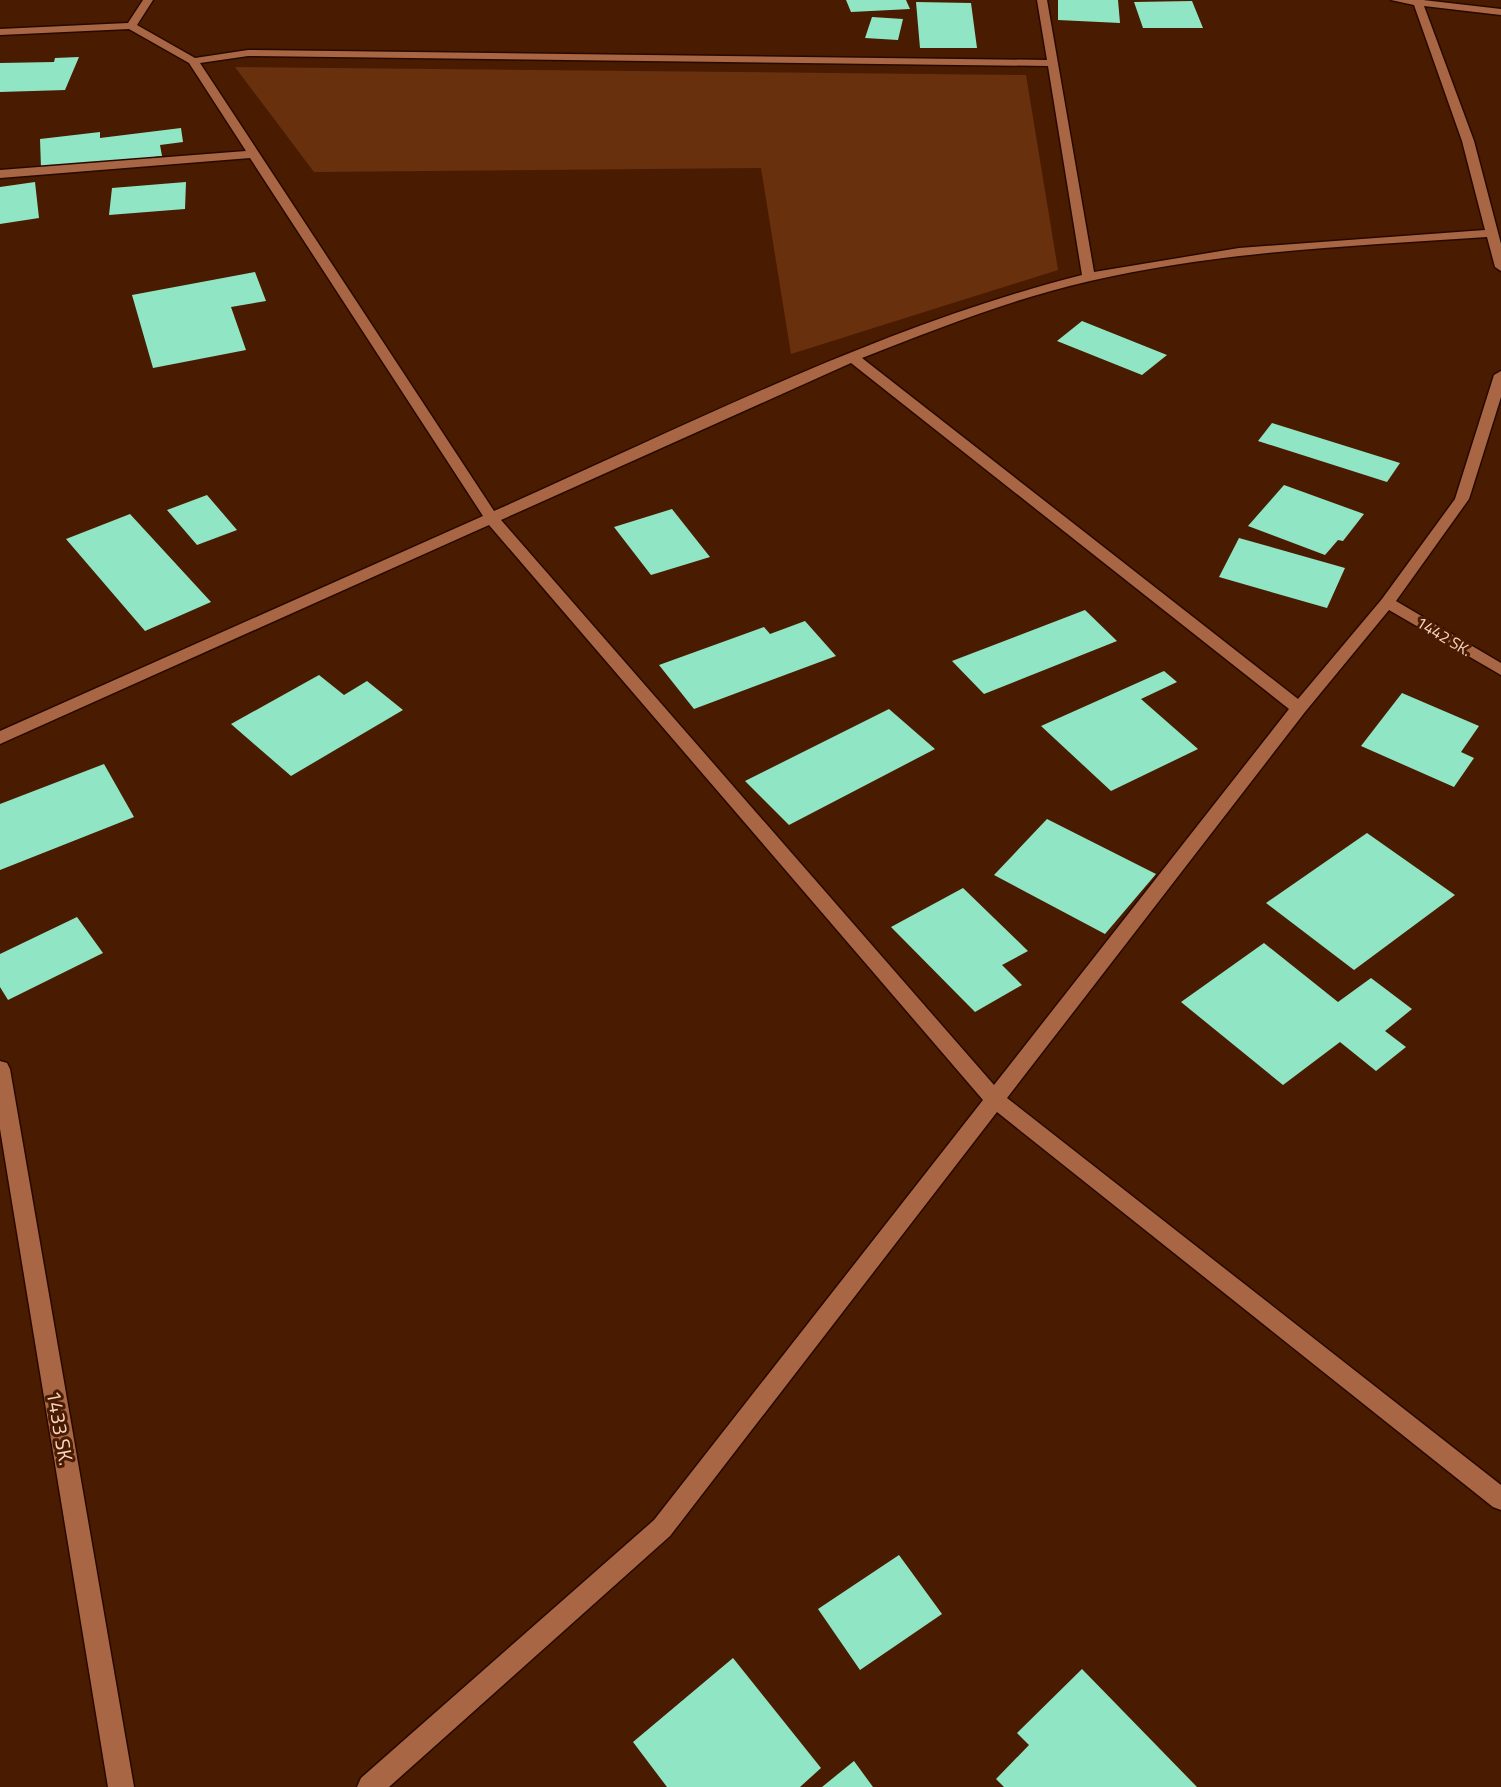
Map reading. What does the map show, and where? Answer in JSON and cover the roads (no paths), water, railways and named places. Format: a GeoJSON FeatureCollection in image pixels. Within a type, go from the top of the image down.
{"type":"FeatureCollection","features":[{"type":"Feature","properties":{"kind":"street"},"geometry":{"type":"LineString","coordinates":[[130,26],[148,0]]}},
{"type":"Feature","properties":{"kind":"street"},"geometry":{"type":"LineString","coordinates":[[1042,0],[1089,277]]}},
{"type":"Feature","properties":{"kind":"street"},"geometry":{"type":"LineString","coordinates":[[1396,0],[1501,12]]}},
{"type":"Feature","properties":{"kind":"street"},"geometry":{"type":"LineString","coordinates":[[1418,2],[1468,141],[1501,267]]}},
{"type":"Feature","properties":{"kind":"street"},"geometry":{"type":"LineString","coordinates":[[0,32],[130,26],[193,61],[256,154],[492,518],[994,1100],[1501,1499]]}},
{"type":"Feature","properties":{"kind":"street"},"geometry":{"type":"LineString","coordinates":[[193,61],[248,53],[1053,63]]}},
{"type":"Feature","properties":{"kind":"street"},"geometry":{"type":"LineString","coordinates":[[0,174],[256,154]]}},
{"type":"Feature","properties":{"kind":"street"},"geometry":{"type":"LineString","coordinates":[[0,738],[852,357],[970,312],[1089,277],[1198,257],[1492,233]]}},
{"type":"Feature","properties":{"kind":"street"},"geometry":{"type":"LineString","coordinates":[[852,357],[1299,708]]}},
{"type":"Feature","properties":{"kind":"street"},"geometry":{"type":"LineString","coordinates":[[370,1787],[662,1528],[1299,708],[1387,602],[1462,499],[1501,375]]}},
{"type":"Feature","properties":{"kind":"street","name":"1442 SK."},"geometry":{"type":"LineString","coordinates":[[1387,602],[1501,670]]}},
{"type":"Feature","properties":{"kind":"street","name":"1433 SK."},"geometry":{"type":"LineString","coordinates":[[0,1069],[121,1787]]}}]}
